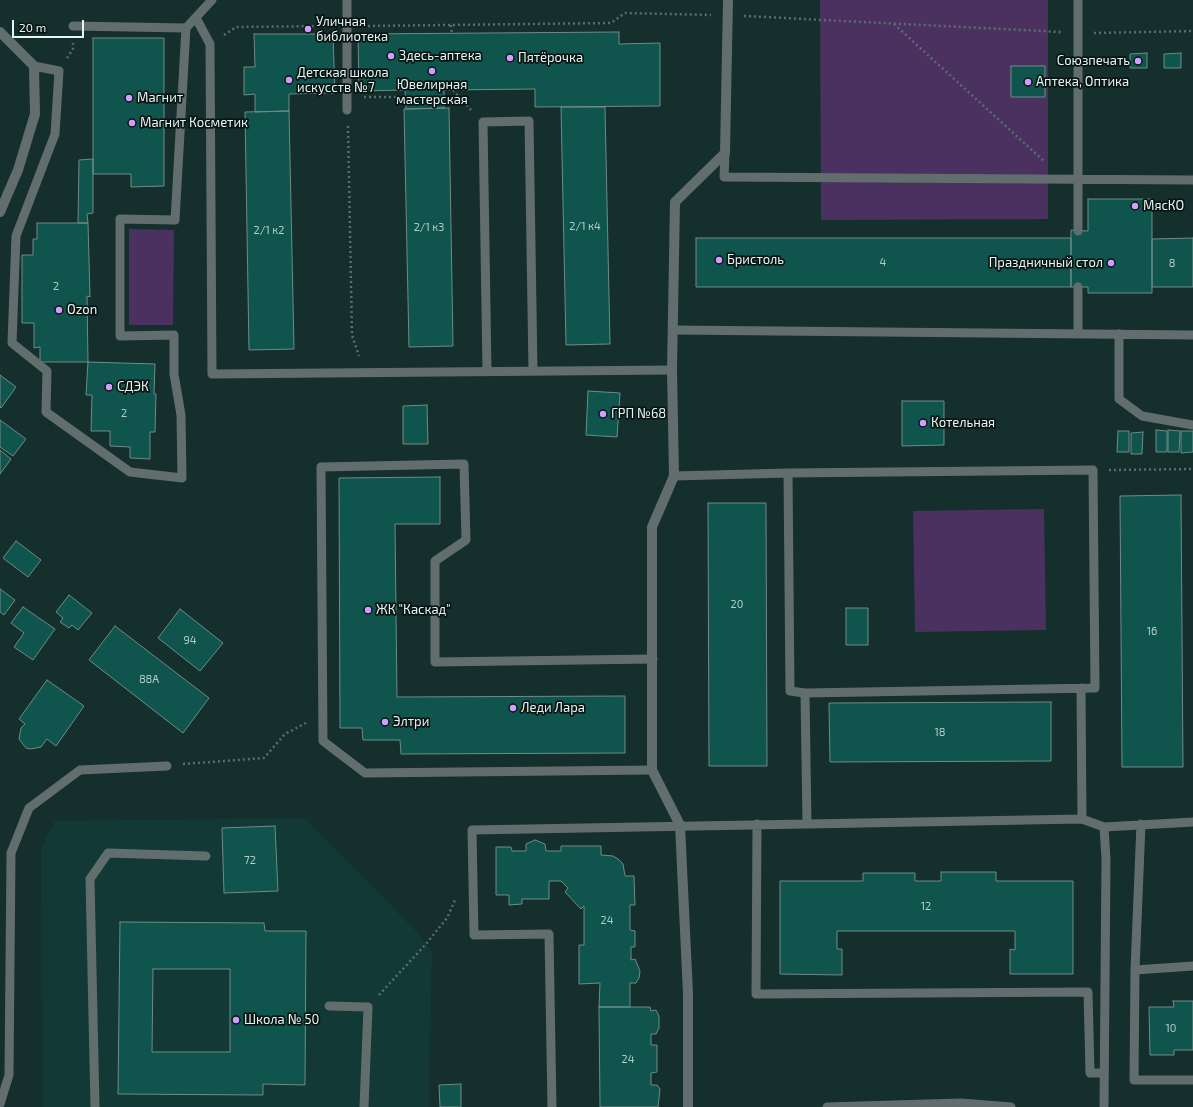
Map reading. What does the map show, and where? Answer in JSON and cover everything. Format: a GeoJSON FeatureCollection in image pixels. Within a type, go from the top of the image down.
{"type":"FeatureCollection","features":[{"type":"Feature","properties":{"kind":"street"},"geometry":{"type":"LineString","coordinates":[[688,1107],[688,994],[680,825],[652,770],[652,527],[674,476],[672,370],[675,202],[725,153],[728,0]]}},
{"type":"Feature","properties":{"kind":"street"},"geometry":{"type":"LineString","coordinates":[[0,32],[34,66],[35,114],[18,170],[0,212]]}},
{"type":"Feature","properties":{"kind":"lane"},"geometry":{"type":"LineString","coordinates":[[34,66],[59,71],[55,134],[16,236],[12,343],[47,371],[46,412],[130,472],[182,478],[181,415],[174,374],[174,336],[120,336],[120,219],[175,220],[186,28],[212,0]]}},
{"type":"Feature","properties":{"kind":"lane"},"geometry":{"type":"LineString","coordinates":[[347,0],[348,110]]}},
{"type":"Feature","properties":{"kind":"lane"},"geometry":{"type":"LineString","coordinates":[[1078,0],[1078,231]]}},
{"type":"Feature","properties":{"kind":"lane"},"geometry":{"type":"LineString","coordinates":[[196,18],[210,44],[212,374],[672,370]]}},
{"type":"Feature","properties":{"kind":"lane"},"geometry":{"type":"LineString","coordinates":[[73,26],[186,28]]}},
{"type":"Feature","properties":{"kind":"lane"},"geometry":{"type":"LineString","coordinates":[[487,371],[483,122],[529,121],[533,371]]}},
{"type":"Feature","properties":{"kind":"lane"},"geometry":{"type":"LineString","coordinates":[[725,153],[724,176],[1193,180]]}},
{"type":"Feature","properties":{"kind":"lane"},"geometry":{"type":"LineString","coordinates":[[1078,287],[1078,334]]}},
{"type":"Feature","properties":{"kind":"lane"},"geometry":{"type":"LineString","coordinates":[[673,330],[1193,335]]}},
{"type":"Feature","properties":{"kind":"lane"},"geometry":{"type":"LineString","coordinates":[[1119,334],[1119,399],[1142,416],[1193,425]]}},
{"type":"Feature","properties":{"kind":"lane"},"geometry":{"type":"LineString","coordinates":[[652,659],[435,662],[434,561],[466,540],[464,464],[321,467],[323,741],[365,773],[652,770]]}},
{"type":"Feature","properties":{"kind":"lane"},"geometry":{"type":"LineString","coordinates":[[674,476],[788,473],[1093,470],[1095,688],[805,693],[790,691],[788,473]]}},
{"type":"Feature","properties":{"kind":"lane"},"geometry":{"type":"LineString","coordinates":[[1081,688],[1082,819]]}},
{"type":"Feature","properties":{"kind":"lane"},"geometry":{"type":"LineString","coordinates":[[805,693],[807,824]]}},
{"type":"Feature","properties":{"kind":"lane"},"geometry":{"type":"LineString","coordinates":[[0,1104],[10,1075],[11,853],[29,808],[80,770],[167,766]]}},
{"type":"Feature","properties":{"kind":"lane"},"geometry":{"type":"LineString","coordinates":[[552,1107],[549,934],[474,935],[472,830],[680,825],[1082,819],[1104,826],[1193,822]]}},
{"type":"Feature","properties":{"kind":"lane"},"geometry":{"type":"LineString","coordinates":[[757,824],[756,994],[1088,992],[1090,1073],[1104,1073]]}},
{"type":"Feature","properties":{"kind":"lane"},"geometry":{"type":"LineString","coordinates":[[1141,824],[1135,970],[1134,1080],[1193,1080]]}},
{"type":"Feature","properties":{"kind":"lane"},"geometry":{"type":"LineString","coordinates":[[1104,826],[1106,859],[1104,1107]]}},
{"type":"Feature","properties":{"kind":"lane"},"geometry":{"type":"LineString","coordinates":[[95,1107],[90,879],[108,853],[206,856]]}},
{"type":"Feature","properties":{"kind":"lane"},"geometry":{"type":"LineString","coordinates":[[1135,970],[1193,966]]}},
{"type":"Feature","properties":{"kind":"lane"},"geometry":{"type":"LineString","coordinates":[[329,1006],[368,1007],[364,1107]]}},
{"type":"Feature","properties":{"kind":"lane"},"geometry":{"type":"LineString","coordinates":[[827,1107],[961,1103],[1011,1107]]}},
{"type":"Feature","properties":{"kind":"path"},"geometry":{"type":"LineString","coordinates":[[210,44],[236,26],[611,23],[625,13],[728,15],[1077,34],[1193,31]]}},
{"type":"Feature","properties":{"kind":"path"},"geometry":{"type":"LineString","coordinates":[[894,24],[1063,179]]}},
{"type":"Feature","properties":{"kind":"path"},"geometry":{"type":"LineString","coordinates":[[452,25],[452,34]]}},
{"type":"Feature","properties":{"kind":"path"},"geometry":{"type":"LineString","coordinates":[[453,90],[483,122]]}},
{"type":"Feature","properties":{"kind":"path"},"geometry":{"type":"LineString","coordinates":[[348,97],[398,97]]}},
{"type":"Feature","properties":{"kind":"path"},"geometry":{"type":"LineString","coordinates":[[348,110],[352,336],[361,360]]}},
{"type":"Feature","properties":{"kind":"path"},"geometry":{"type":"LineString","coordinates":[[1093,470],[1193,469]]}},
{"type":"Feature","properties":{"kind":"path"},"geometry":{"type":"LineString","coordinates":[[167,766],[264,758],[285,734],[323,715]]}},
{"type":"Feature","properties":{"kind":"path"},"geometry":{"type":"LineString","coordinates":[[368,1007],[426,944],[447,918],[459,893],[473,885]]}},
{"type":"Feature","properties":{"kind":"shaded area"},"geometry":{"type":"Polygon","coordinates":[[[820,0],[1048,0],[1048,219],[821,220],[820,0]]]}},
{"type":"Feature","properties":{"kind":"shaded area"},"geometry":{"type":"Polygon","coordinates":[[[129,229],[174,230],[173,325],[129,325],[129,229]]]}},
{"type":"Feature","properties":{"kind":"shaded area"},"geometry":{"type":"Polygon","coordinates":[[[1044,509],[1046,630],[915,632],[913,511],[1044,509]]]}},
{"type":"Feature","properties":{"kind":"shaded area","name":"Школа № 50"},"geometry":{"type":"Polygon","coordinates":[[[305,818],[418,933],[432,952],[429,1107],[42,1107],[41,848],[55,821],[305,818]]]}},
{"type":"Feature","properties":{"kind":"building"},"geometry":{"type":"Polygon","coordinates":[[[619,32],[619,44],[660,43],[660,106],[535,107],[535,89],[444,90],[444,108],[406,109],[405,90],[359,91],[358,34],[619,32]]]}},
{"type":"Feature","properties":{"kind":"building","name":"Детская школа искусств №7"},"geometry":{"type":"Polygon","coordinates":[[[254,34],[333,34],[335,93],[289,94],[289,111],[255,112],[255,94],[244,95],[244,67],[255,67],[254,34]]]}},
{"type":"Feature","properties":{"kind":"building","name":"Магнит"},"geometry":{"type":"Polygon","coordinates":[[[93,38],[164,38],[164,186],[131,187],[131,174],[93,174],[93,38]]]}},
{"type":"Feature","properties":{"kind":"building","name":"Союзпечать"},"geometry":{"type":"Polygon","coordinates":[[[1147,53],[1147,68],[1130,68],[1130,54],[1147,53]]]}},
{"type":"Feature","properties":{"kind":"building"},"geometry":{"type":"Polygon","coordinates":[[[1181,53],[1181,68],[1164,68],[1164,54],[1181,53]]]}},
{"type":"Feature","properties":{"kind":"building","name":"Аптека, Оптика"},"geometry":{"type":"Polygon","coordinates":[[[1011,66],[1045,66],[1045,97],[1011,97],[1011,66]]]}},
{"type":"Feature","properties":{"kind":"building"},"geometry":{"type":"Polygon","coordinates":[[[561,107],[605,107],[610,344],[566,345],[561,107]]]}},
{"type":"Feature","properties":{"kind":"building"},"geometry":{"type":"Polygon","coordinates":[[[449,108],[453,346],[409,347],[404,109],[449,108]]]}},
{"type":"Feature","properties":{"kind":"building"},"geometry":{"type":"Polygon","coordinates":[[[289,111],[294,349],[249,350],[245,112],[289,111]]]}},
{"type":"Feature","properties":{"kind":"building"},"geometry":{"type":"Polygon","coordinates":[[[93,159],[93,213],[87,214],[88,223],[78,223],[79,160],[93,159]]]}},
{"type":"Feature","properties":{"kind":"building","name":"Праздничный стол"},"geometry":{"type":"Polygon","coordinates":[[[1088,199],[1152,199],[1152,293],[1088,293],[1088,287],[1071,287],[1071,230],[1088,231],[1088,199]]]}},
{"type":"Feature","properties":{"kind":"building"},"geometry":{"type":"Polygon","coordinates":[[[37,223],[88,223],[90,297],[87,296],[88,362],[40,362],[40,347],[34,348],[34,323],[22,323],[22,255],[33,255],[33,239],[37,239],[37,223]]]}},
{"type":"Feature","properties":{"kind":"building"},"geometry":{"type":"Polygon","coordinates":[[[696,238],[1071,238],[1071,287],[696,287],[696,238]]]}},
{"type":"Feature","properties":{"kind":"building"},"geometry":{"type":"Polygon","coordinates":[[[1193,238],[1193,287],[1152,287],[1152,239],[1193,238]]]}},
{"type":"Feature","properties":{"kind":"building"},"geometry":{"type":"Polygon","coordinates":[[[88,362],[155,364],[155,432],[150,432],[150,459],[130,458],[130,447],[110,446],[110,431],[91,431],[92,395],[86,395],[88,362]]]}},
{"type":"Feature","properties":{"kind":"building"},"geometry":{"type":"Polygon","coordinates":[[[0,375],[16,387],[1,408],[0,407],[0,375]]]}},
{"type":"Feature","properties":{"kind":"building","name":"ГРП №68"},"geometry":{"type":"Polygon","coordinates":[[[588,391],[620,393],[617,437],[586,435],[588,391]]]}},
{"type":"Feature","properties":{"kind":"building","name":"Котельная"},"geometry":{"type":"Polygon","coordinates":[[[902,401],[944,401],[944,445],[902,446],[902,401]]]}},
{"type":"Feature","properties":{"kind":"building"},"geometry":{"type":"Polygon","coordinates":[[[427,405],[428,444],[403,444],[403,406],[427,405]]]}},
{"type":"Feature","properties":{"kind":"building"},"geometry":{"type":"Polygon","coordinates":[[[0,420],[26,439],[13,456],[0,447],[0,420]]]}},
{"type":"Feature","properties":{"kind":"building"},"geometry":{"type":"Polygon","coordinates":[[[1156,430],[1167,431],[1167,452],[1156,452],[1156,430]]]}},
{"type":"Feature","properties":{"kind":"building"},"geometry":{"type":"Polygon","coordinates":[[[1168,430],[1180,431],[1179,452],[1168,452],[1168,430]]]}},
{"type":"Feature","properties":{"kind":"building"},"geometry":{"type":"Polygon","coordinates":[[[1118,431],[1129,431],[1129,452],[1117,452],[1118,431]]]}},
{"type":"Feature","properties":{"kind":"building"},"geometry":{"type":"Polygon","coordinates":[[[1181,431],[1193,431],[1193,452],[1181,453],[1181,431]]]}},
{"type":"Feature","properties":{"kind":"building"},"geometry":{"type":"Polygon","coordinates":[[[1143,432],[1142,454],[1131,454],[1131,433],[1143,432]]]}},
{"type":"Feature","properties":{"kind":"building"},"geometry":{"type":"Polygon","coordinates":[[[0,450],[11,459],[0,474],[0,450]]]}},
{"type":"Feature","properties":{"kind":"building","name":"ЖК \"Каскад\""},"geometry":{"type":"Polygon","coordinates":[[[440,477],[440,524],[395,524],[397,697],[625,696],[625,753],[401,754],[400,740],[363,740],[362,728],[340,728],[339,478],[440,477]]]}},
{"type":"Feature","properties":{"kind":"building"},"geometry":{"type":"Polygon","coordinates":[[[1181,495],[1183,767],[1122,767],[1120,496],[1181,495]]]}},
{"type":"Feature","properties":{"kind":"building"},"geometry":{"type":"Polygon","coordinates":[[[708,503],[766,503],[767,766],[709,766],[708,503]]]}},
{"type":"Feature","properties":{"kind":"building"},"geometry":{"type":"Polygon","coordinates":[[[16,541],[41,560],[28,577],[3,558],[16,541]]]}},
{"type":"Feature","properties":{"kind":"building"},"geometry":{"type":"Polygon","coordinates":[[[0,589],[15,600],[4,615],[0,612],[0,589]]]}},
{"type":"Feature","properties":{"kind":"building"},"geometry":{"type":"Polygon","coordinates":[[[69,595],[92,613],[78,630],[72,625],[69,628],[60,622],[63,618],[56,612],[69,595]]]}},
{"type":"Feature","properties":{"kind":"building"},"geometry":{"type":"Polygon","coordinates":[[[23,607],[55,629],[33,660],[14,647],[24,633],[11,623],[23,607]]]}},
{"type":"Feature","properties":{"kind":"building"},"geometry":{"type":"Polygon","coordinates":[[[846,608],[868,608],[868,645],[846,645],[846,608]]]}},
{"type":"Feature","properties":{"kind":"building"},"geometry":{"type":"Polygon","coordinates":[[[180,609],[223,643],[200,671],[158,638],[180,609]]]}},
{"type":"Feature","properties":{"kind":"building"},"geometry":{"type":"Polygon","coordinates":[[[115,626],[209,698],[183,733],[89,660],[115,626]]]}},
{"type":"Feature","properties":{"kind":"building"},"geometry":{"type":"Polygon","coordinates":[[[47,680],[84,706],[56,746],[47,739],[41,747],[31,749],[26,748],[19,739],[21,728],[25,724],[19,719],[47,680]]]}},
{"type":"Feature","properties":{"kind":"building"},"geometry":{"type":"Polygon","coordinates":[[[1051,702],[1051,761],[830,762],[829,703],[1051,702]]]}},
{"type":"Feature","properties":{"kind":"building"},"geometry":{"type":"Polygon","coordinates":[[[275,826],[278,891],[224,893],[222,828],[275,826]]]}},
{"type":"Feature","properties":{"kind":"building"},"geometry":{"type":"Polygon","coordinates":[[[535,840],[545,844],[546,851],[561,851],[561,846],[601,846],[601,855],[613,856],[618,859],[623,864],[625,876],[634,876],[635,905],[630,905],[630,930],[635,931],[635,947],[631,947],[631,960],[635,959],[640,971],[639,978],[636,983],[630,983],[630,1007],[599,1007],[600,983],[579,984],[579,945],[584,945],[584,906],[581,909],[565,892],[568,888],[561,881],[549,881],[549,899],[522,899],[522,904],[509,905],[509,895],[496,895],[496,847],[511,847],[512,851],[526,851],[526,844],[535,840]]]}},
{"type":"Feature","properties":{"kind":"building"},"geometry":{"type":"Polygon","coordinates":[[[941,872],[996,872],[996,881],[1073,881],[1073,974],[1010,974],[1010,949],[1015,950],[1015,931],[837,931],[837,949],[842,949],[842,975],[780,974],[780,881],[863,881],[863,873],[915,873],[915,881],[941,881],[941,872]]]}},
{"type":"Feature","properties":{"kind":"building"},"geometry":{"type":"Polygon","coordinates":[[[120,922],[264,923],[265,931],[306,931],[305,1085],[263,1084],[263,1095],[118,1094],[120,922]],[[153,969],[152,1052],[230,1052],[230,969],[153,969]]]}},
{"type":"Feature","properties":{"kind":"building"},"geometry":{"type":"Polygon","coordinates":[[[1173,1001],[1193,1001],[1193,1050],[1174,1050],[1174,1055],[1150,1055],[1149,1007],[1174,1007],[1173,1001]]]}},
{"type":"Feature","properties":{"kind":"building"},"geometry":{"type":"Polygon","coordinates":[[[599,1007],[650,1007],[651,1011],[656,1010],[659,1016],[659,1028],[656,1034],[651,1034],[651,1045],[657,1045],[657,1072],[651,1073],[651,1085],[657,1085],[660,1089],[658,1107],[600,1107],[599,1007]]]}},
{"type":"Feature","properties":{"kind":"building"},"geometry":{"type":"Polygon","coordinates":[[[461,1084],[461,1107],[440,1107],[439,1085],[461,1084]]]}},
{"type":"Feature","properties":{"kind":"place","name":"Уличная библиотека"},"geometry":{"type":"Point","coordinates":[308,29]}},
{"type":"Feature","properties":{"kind":"place","name":"Здесь-аптека"},"geometry":{"type":"Point","coordinates":[391,56]}},
{"type":"Feature","properties":{"kind":"place","name":"Пятёрочка"},"geometry":{"type":"Point","coordinates":[510,58]}},
{"type":"Feature","properties":{"kind":"place","name":"Союзпечать"},"geometry":{"type":"Point","coordinates":[1138,61]}},
{"type":"Feature","properties":{"kind":"place","name":"Ювелирная мастерская"},"geometry":{"type":"Point","coordinates":[432,71]}},
{"type":"Feature","properties":{"kind":"place","name":"Детская школа искусств №7"},"geometry":{"type":"Point","coordinates":[289,80]}},
{"type":"Feature","properties":{"kind":"place","name":"Аптека, Оптика"},"geometry":{"type":"Point","coordinates":[1028,82]}},
{"type":"Feature","properties":{"kind":"place","name":"Магнит"},"geometry":{"type":"Point","coordinates":[129,98]}},
{"type":"Feature","properties":{"kind":"place","name":"Магнит Косметик"},"geometry":{"type":"Point","coordinates":[132,123]}},
{"type":"Feature","properties":{"kind":"place","name":"МясКО"},"geometry":{"type":"Point","coordinates":[1135,206]}},
{"type":"Feature","properties":{"kind":"place","name":"Бристоль"},"geometry":{"type":"Point","coordinates":[719,260]}},
{"type":"Feature","properties":{"kind":"place","name":"Праздничный стол"},"geometry":{"type":"Point","coordinates":[1111,263]}},
{"type":"Feature","properties":{"kind":"place","name":"Ozon"},"geometry":{"type":"Point","coordinates":[59,310]}},
{"type":"Feature","properties":{"kind":"place","name":"СДЭК"},"geometry":{"type":"Point","coordinates":[109,387]}},
{"type":"Feature","properties":{"kind":"place","name":"ГРП №68"},"geometry":{"type":"Point","coordinates":[603,414]}},
{"type":"Feature","properties":{"kind":"place","name":"Котельная"},"geometry":{"type":"Point","coordinates":[923,423]}},
{"type":"Feature","properties":{"kind":"place","name":"ЖК \"Каскад\""},"geometry":{"type":"Point","coordinates":[368,610]}},
{"type":"Feature","properties":{"kind":"place","name":"Леди Лара"},"geometry":{"type":"Point","coordinates":[513,708]}},
{"type":"Feature","properties":{"kind":"place","name":"Элтри"},"geometry":{"type":"Point","coordinates":[385,722]}},
{"type":"Feature","properties":{"kind":"place","name":"Школа № 50"},"geometry":{"type":"Point","coordinates":[236,1020]}}]}
